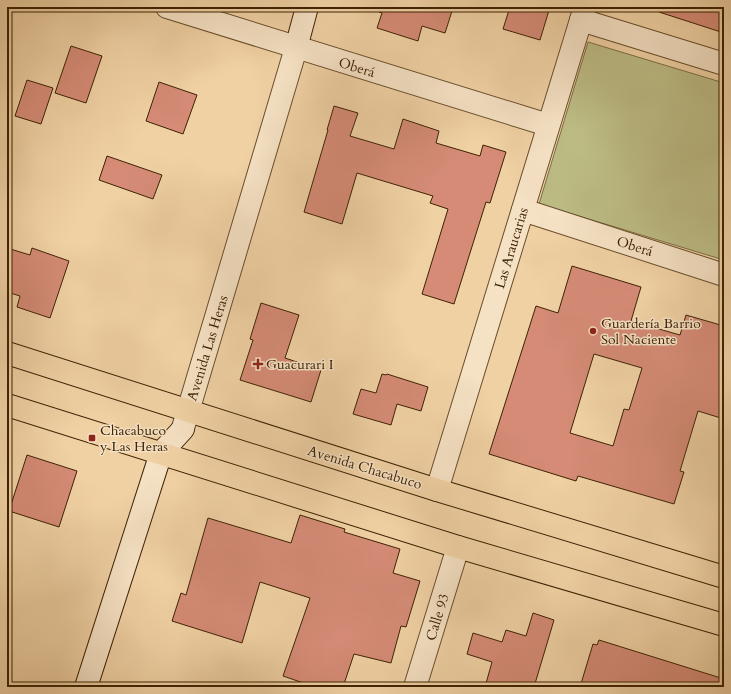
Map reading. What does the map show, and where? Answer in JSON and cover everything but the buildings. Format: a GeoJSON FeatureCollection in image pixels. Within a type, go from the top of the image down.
{"type":"FeatureCollection","features":[{"type":"Feature","properties":{"kind":"main road","name":"Avenida Chacabuco"},"geometry":{"type":"LineString","coordinates":[[7,353],[185,419],[219,421],[437,490],[724,577]]}},
{"type":"Feature","properties":{"kind":"main road"},"geometry":{"type":"LineString","coordinates":[[7,405],[458,547],[724,625]]}},
{"type":"Feature","properties":{"kind":"street","name":"Oberá"},"geometry":{"type":"LineString","coordinates":[[167,7],[548,125]]}},
{"type":"Feature","properties":{"kind":"street","name":"Avenida Las Heras"},"geometry":{"type":"LineString","coordinates":[[185,419],[307,7]]}},
{"type":"Feature","properties":{"kind":"street"},"geometry":{"type":"LineString","coordinates":[[583,13],[724,64]]}},
{"type":"Feature","properties":{"kind":"street","name":"Las Araucarias"},"geometry":{"type":"LineString","coordinates":[[437,490],[583,13]]}},
{"type":"Feature","properties":{"kind":"street","name":"Oberá"},"geometry":{"type":"LineString","coordinates":[[523,210],[724,275]]}},
{"type":"Feature","properties":{"kind":"street"},"geometry":{"type":"LineString","coordinates":[[86,687],[168,455],[185,419]]}},
{"type":"Feature","properties":{"kind":"street"},"geometry":{"type":"LineString","coordinates":[[100,687],[168,455]]}},
{"type":"Feature","properties":{"kind":"street","name":"Calle 93"},"geometry":{"type":"LineString","coordinates":[[415,687],[458,547]]}},
{"type":"Feature","properties":{"kind":"shaded area"},"geometry":{"type":"Polygon","coordinates":[[[588,42],[724,83],[724,260],[539,204],[588,42]]]}},
{"type":"Feature","properties":{"kind":"place","name":"Guardería Barrio Sol Naciente"},"geometry":{"type":"Point","coordinates":[593,331]}},
{"type":"Feature","properties":{"kind":"place","name":"Guacurari I"},"geometry":{"type":"Point","coordinates":[258,364]}},
{"type":"Feature","properties":{"kind":"place","name":"Chacabuco y Las Heras"},"geometry":{"type":"Point","coordinates":[92,438]}}]}
